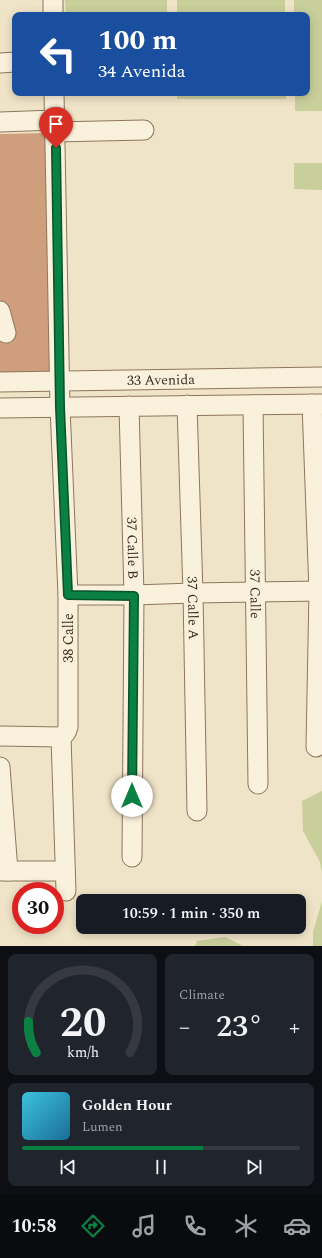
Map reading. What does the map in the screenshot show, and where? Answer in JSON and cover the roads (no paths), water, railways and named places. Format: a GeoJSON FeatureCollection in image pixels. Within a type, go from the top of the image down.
{"type":"FeatureCollection","features":[{"type":"Feature","properties":{"kind":"street"},"geometry":{"type":"LineString","coordinates":[[53,0],[53,12]]}},
{"type":"Feature","properties":{"kind":"street"},"geometry":{"type":"LineString","coordinates":[[0,62],[12,62]]}},
{"type":"Feature","properties":{"kind":"street","name":"38 Calle"},"geometry":{"type":"LineString","coordinates":[[54,96],[60,407],[68,595],[64,732],[66,891]]}},
{"type":"Feature","properties":{"kind":"street"},"geometry":{"type":"LineString","coordinates":[[0,122],[144,130]]}},
{"type":"Feature","properties":{"kind":"street"},"geometry":{"type":"LineString","coordinates":[[0,311],[6,333]]}},
{"type":"Feature","properties":{"kind":"street","name":"33 Avenida"},"geometry":{"type":"LineString","coordinates":[[0,382],[322,377]]}},
{"type":"Feature","properties":{"kind":"street"},"geometry":{"type":"LineString","coordinates":[[316,747],[320,591],[317,404]]}},
{"type":"Feature","properties":{"kind":"street","name":"33 Avenida"},"geometry":{"type":"LineString","coordinates":[[0,408],[317,404]]}},
{"type":"Feature","properties":{"kind":"street","name":"37 Calle A"},"geometry":{"type":"LineString","coordinates":[[187,405],[193,593],[197,811]]}},
{"type":"Feature","properties":{"kind":"street","name":"37 Calle"},"geometry":{"type":"LineString","coordinates":[[253,405],[258,784]]}},
{"type":"Feature","properties":{"kind":"street","name":"37 Calle B"},"geometry":{"type":"LineString","coordinates":[[130,406],[134,596],[132,857]]}},
{"type":"Feature","properties":{"kind":"street"},"geometry":{"type":"LineString","coordinates":[[68,595],[134,596],[193,593],[320,591]]}},
{"type":"Feature","properties":{"kind":"street"},"geometry":{"type":"LineString","coordinates":[[0,736],[64,732]]}},
{"type":"Feature","properties":{"kind":"street"},"geometry":{"type":"LineString","coordinates":[[0,767],[4,871],[65,871]]}}]}
